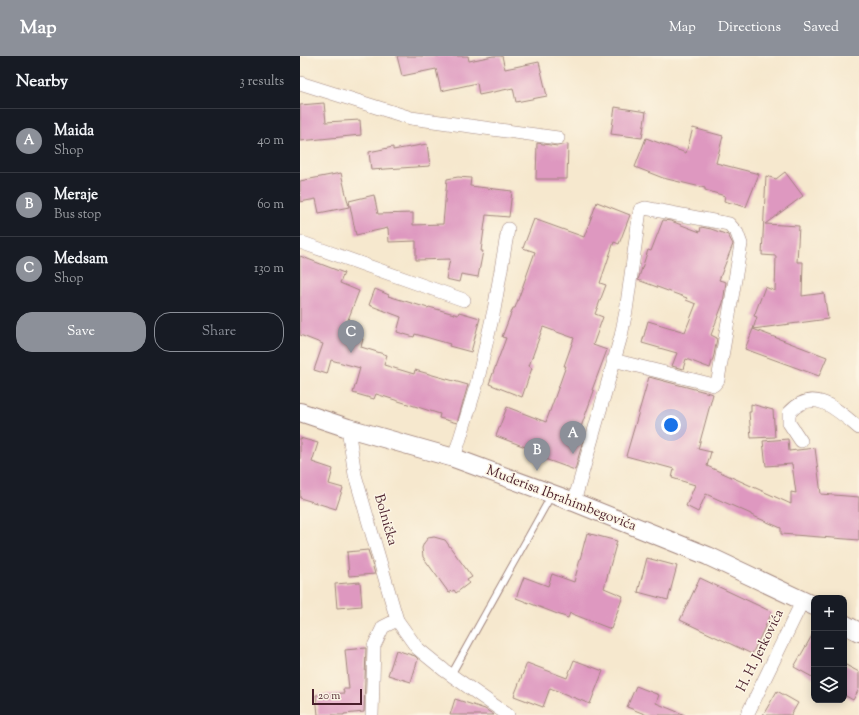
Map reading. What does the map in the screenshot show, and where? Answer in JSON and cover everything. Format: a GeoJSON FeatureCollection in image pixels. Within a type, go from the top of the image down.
{"type":"FeatureCollection","features":[{"type":"Feature","properties":{"kind":"main road","name":"Muderisa Ibrahimbegovića"},"geometry":{"type":"LineString","coordinates":[[300,412],[348,428],[454,458],[574,502],[708,556],[809,603]]}},
{"type":"Feature","properties":{"kind":"main road"},"geometry":{"type":"LineString","coordinates":[[847,626],[859,632]]}},
{"type":"Feature","properties":{"kind":"street"},"geometry":{"type":"LineString","coordinates":[[300,83],[411,118],[558,138]]}},
{"type":"Feature","properties":{"kind":"street"},"geometry":{"type":"LineString","coordinates":[[574,502],[613,360],[621,336],[626,311],[640,210],[645,208],[730,224],[737,233],[741,244],[718,380],[714,385],[613,360]]}},
{"type":"Feature","properties":{"kind":"street"},"geometry":{"type":"LineString","coordinates":[[454,458],[477,383],[494,310],[508,229]]}},
{"type":"Feature","properties":{"kind":"street"},"geometry":{"type":"LineString","coordinates":[[300,242],[464,300]]}},
{"type":"Feature","properties":{"kind":"street"},"geometry":{"type":"LineString","coordinates":[[801,441],[790,423],[789,413],[796,405],[806,401],[819,401],[830,405],[859,428]]}},
{"type":"Feature","properties":{"kind":"street","name":"Bolnička"},"geometry":{"type":"LineString","coordinates":[[348,428],[355,475],[397,620],[417,648],[508,715]]}},
{"type":"Feature","properties":{"kind":"street","name":"H. H. Jerkovića"},"geometry":{"type":"LineString","coordinates":[[747,715],[809,603]]}},
{"type":"Feature","properties":{"kind":"street"},"geometry":{"type":"LineString","coordinates":[[372,715],[374,646],[383,627],[397,620]]}},
{"type":"Feature","properties":{"kind":"lane"},"geometry":{"type":"LineString","coordinates":[[451,674],[552,495]]}},
{"type":"Feature","properties":{"kind":"building"},"geometry":{"type":"Polygon","coordinates":[[[397,56],[468,56],[469,61],[493,56],[502,56],[505,69],[539,62],[547,96],[516,102],[513,88],[479,95],[477,83],[441,91],[436,69],[402,76],[397,56]]]}},
{"type":"Feature","properties":{"kind":"building"},"geometry":{"type":"Polygon","coordinates":[[[324,103],[326,122],[360,120],[361,135],[300,141],[300,105],[324,103]]]}},
{"type":"Feature","properties":{"kind":"building"},"geometry":{"type":"Polygon","coordinates":[[[615,107],[646,112],[642,138],[611,134],[615,107]]]}},
{"type":"Feature","properties":{"kind":"building"},"geometry":{"type":"Polygon","coordinates":[[[693,128],[723,136],[716,163],[759,174],[746,207],[724,201],[725,196],[705,190],[705,188],[663,178],[635,167],[646,138],[686,153],[693,128]]]}},
{"type":"Feature","properties":{"kind":"building"},"geometry":{"type":"Polygon","coordinates":[[[537,143],[557,146],[568,144],[567,179],[536,179],[537,143]]]}},
{"type":"Feature","properties":{"kind":"building"},"geometry":{"type":"Polygon","coordinates":[[[427,144],[430,166],[371,170],[369,152],[393,147],[393,150],[427,144]]]}},
{"type":"Feature","properties":{"kind":"building"},"geometry":{"type":"Polygon","coordinates":[[[785,172],[803,196],[765,224],[799,226],[797,262],[803,262],[802,296],[824,293],[828,319],[753,329],[757,317],[754,316],[765,287],[775,291],[776,256],[762,255],[766,176],[776,179],[785,172]]]}},
{"type":"Feature","properties":{"kind":"building"},"geometry":{"type":"Polygon","coordinates":[[[341,173],[349,207],[319,213],[316,199],[300,202],[300,181],[341,173]]]}},
{"type":"Feature","properties":{"kind":"building"},"geometry":{"type":"Polygon","coordinates":[[[458,177],[471,178],[470,186],[512,191],[509,217],[486,215],[481,251],[483,251],[478,277],[461,274],[459,282],[446,279],[450,259],[416,260],[416,241],[389,242],[388,228],[356,235],[349,201],[374,195],[378,214],[413,213],[413,225],[443,224],[447,179],[458,177]]]}},
{"type":"Feature","properties":{"kind":"building"},"geometry":{"type":"Polygon","coordinates":[[[597,202],[630,215],[619,244],[614,242],[600,283],[606,285],[595,314],[603,317],[593,345],[607,350],[592,390],[594,391],[577,438],[583,440],[575,470],[542,458],[544,454],[496,436],[507,407],[546,422],[566,366],[564,366],[574,338],[543,327],[529,366],[532,368],[522,397],[489,384],[506,338],[502,337],[513,308],[515,308],[535,252],[523,248],[534,219],[584,237],[597,202]]]}},
{"type":"Feature","properties":{"kind":"building"},"geometry":{"type":"Polygon","coordinates":[[[663,220],[671,221],[700,232],[701,227],[711,229],[728,235],[733,244],[719,280],[726,282],[723,303],[711,335],[717,338],[710,368],[686,359],[683,369],[672,366],[677,353],[642,343],[648,321],[685,332],[696,304],[686,300],[687,298],[638,280],[648,250],[651,251],[663,220]]]}},
{"type":"Feature","properties":{"kind":"building"},"geometry":{"type":"Polygon","coordinates":[[[300,256],[344,273],[340,283],[359,291],[343,333],[363,339],[361,347],[387,355],[384,365],[414,374],[415,370],[468,385],[457,423],[439,418],[440,414],[376,394],[374,399],[353,393],[360,368],[331,360],[327,374],[314,370],[323,344],[300,335],[300,256]]]}},
{"type":"Feature","properties":{"kind":"building"},"geometry":{"type":"Polygon","coordinates":[[[375,289],[389,295],[388,296],[428,308],[429,307],[458,315],[459,312],[480,318],[471,352],[415,334],[414,337],[397,332],[401,317],[369,305],[375,289]]]}},
{"type":"Feature","properties":{"kind":"building"},"geometry":{"type":"Polygon","coordinates":[[[753,329],[827,357],[819,376],[745,349],[753,329]]]}},
{"type":"Feature","properties":{"kind":"building"},"geometry":{"type":"Polygon","coordinates":[[[649,377],[713,394],[698,449],[711,452],[707,466],[791,504],[791,492],[796,493],[792,464],[766,466],[763,441],[788,439],[789,451],[815,448],[821,494],[859,497],[859,540],[781,534],[781,528],[706,494],[698,512],[686,506],[695,485],[672,478],[674,469],[626,456],[649,377]]]}},
{"type":"Feature","properties":{"kind":"building"},"geometry":{"type":"Polygon","coordinates":[[[751,404],[773,410],[775,437],[751,438],[749,412],[751,412],[751,404]]]}},
{"type":"Feature","properties":{"kind":"building"},"geometry":{"type":"Polygon","coordinates":[[[300,438],[318,443],[312,462],[333,469],[329,484],[343,488],[336,509],[300,498],[300,438]]]}},
{"type":"Feature","properties":{"kind":"building"},"geometry":{"type":"Polygon","coordinates":[[[587,533],[617,541],[604,588],[623,596],[611,629],[570,613],[568,618],[516,598],[524,577],[548,586],[552,574],[574,582],[587,533]]]}},
{"type":"Feature","properties":{"kind":"building"},"geometry":{"type":"Polygon","coordinates":[[[434,537],[445,540],[472,577],[467,580],[469,583],[456,593],[454,590],[449,593],[423,557],[422,548],[424,543],[428,538],[434,537]]]}},
{"type":"Feature","properties":{"kind":"building"},"geometry":{"type":"Polygon","coordinates":[[[368,550],[375,574],[349,576],[347,552],[368,550]]]}},
{"type":"Feature","properties":{"kind":"building"},"geometry":{"type":"Polygon","coordinates":[[[647,558],[677,566],[668,600],[638,592],[647,558]]]}},
{"type":"Feature","properties":{"kind":"building"},"geometry":{"type":"Polygon","coordinates":[[[700,578],[772,612],[752,654],[680,620],[700,578]]]}},
{"type":"Feature","properties":{"kind":"building"},"geometry":{"type":"Polygon","coordinates":[[[360,582],[362,606],[337,608],[335,584],[360,582]]]}},
{"type":"Feature","properties":{"kind":"building"},"geometry":{"type":"Polygon","coordinates":[[[811,637],[811,676],[794,667],[811,637]]]}},
{"type":"Feature","properties":{"kind":"building"},"geometry":{"type":"Polygon","coordinates":[[[366,648],[364,712],[344,715],[318,715],[316,695],[344,693],[343,689],[349,689],[345,650],[366,648]]]}},
{"type":"Feature","properties":{"kind":"building"},"geometry":{"type":"Polygon","coordinates":[[[396,650],[415,656],[418,659],[411,682],[388,675],[396,650]]]}},
{"type":"Feature","properties":{"kind":"building"},"geometry":{"type":"Polygon","coordinates":[[[574,660],[603,671],[590,704],[550,688],[543,707],[514,696],[527,663],[567,678],[574,660]]]}},
{"type":"Feature","properties":{"kind":"building"},"geometry":{"type":"Polygon","coordinates":[[[847,666],[859,672],[859,689],[853,700],[847,697],[847,666]]]}},
{"type":"Feature","properties":{"kind":"building"},"geometry":{"type":"Polygon","coordinates":[[[636,686],[659,695],[656,703],[685,715],[647,715],[627,707],[636,686]]]}},
{"type":"Feature","properties":{"kind":"building"},"geometry":{"type":"Polygon","coordinates":[[[777,691],[798,703],[791,715],[763,715],[777,691]]]}},
{"type":"Feature","properties":{"kind":"building"},"geometry":{"type":"Polygon","coordinates":[[[455,699],[485,709],[494,715],[450,715],[455,699]]]}},
{"type":"Feature","properties":{"kind":"place","name":"Medsam"},"geometry":{"type":"Point","coordinates":[351,353]}},
{"type":"Feature","properties":{"kind":"place","name":"Maida"},"geometry":{"type":"Point","coordinates":[573,454]}},
{"type":"Feature","properties":{"kind":"place","name":"Meraje"},"geometry":{"type":"Point","coordinates":[537,471]}}]}
